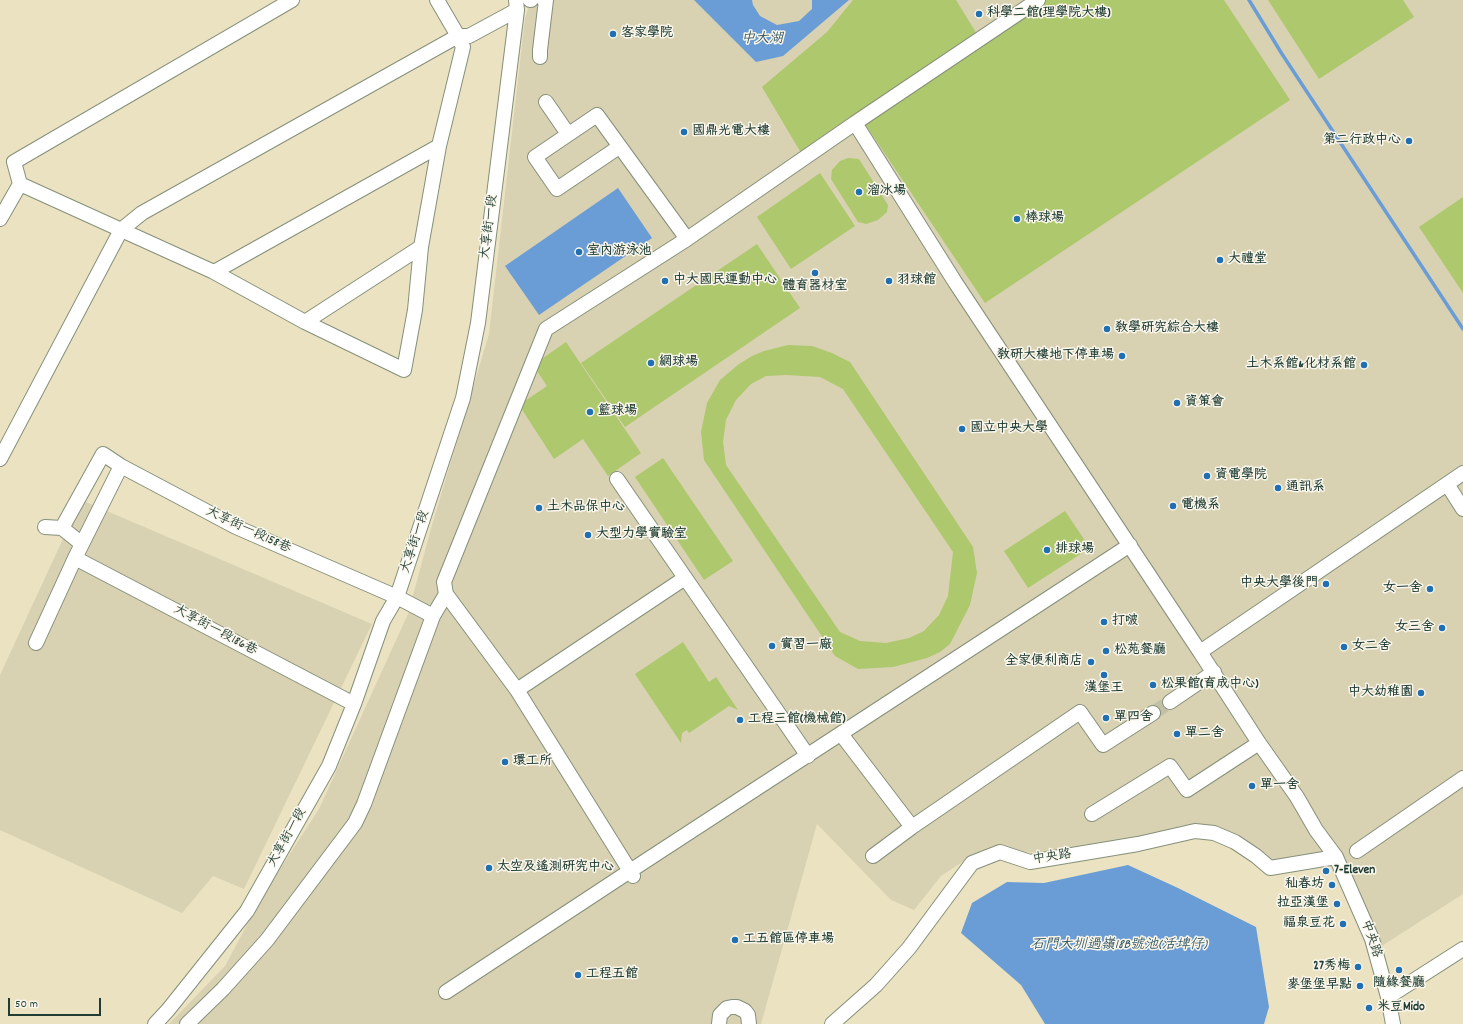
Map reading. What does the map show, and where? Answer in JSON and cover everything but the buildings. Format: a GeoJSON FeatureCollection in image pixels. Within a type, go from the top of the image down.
{"type":"FeatureCollection","features":[{"type":"Feature","properties":{"kind":"street"},"geometry":{"type":"LineString","coordinates":[[0,220],[20,184],[14,162],[292,0]]}},
{"type":"Feature","properties":{"kind":"street"},"geometry":{"type":"LineString","coordinates":[[20,184],[214,272],[305,322],[404,370],[415,310],[421,248],[439,146],[462,47],[458,36],[436,0]]}},
{"type":"Feature","properties":{"kind":"street"},"geometry":{"type":"LineString","coordinates":[[540,57],[546,0],[544,0]]}},
{"type":"Feature","properties":{"kind":"street"},"geometry":{"type":"LineString","coordinates":[[632,874],[517,690],[446,594],[444,582],[546,328],[687,239],[1038,0]]}},
{"type":"Feature","properties":{"kind":"street"},"geometry":{"type":"LineString","coordinates":[[0,459],[121,230],[142,213],[458,36],[469,36],[516,5]]}},
{"type":"Feature","properties":{"kind":"street","name":"大享街一段"},"geometry":{"type":"LineString","coordinates":[[155,1024],[168,1010],[247,911],[329,766],[354,704],[383,621],[397,597],[463,398],[478,323],[516,5]]}},
{"type":"Feature","properties":{"kind":"street"},"geometry":{"type":"LineString","coordinates":[[546,102],[568,134]]}},
{"type":"Feature","properties":{"kind":"street"},"geometry":{"type":"LineString","coordinates":[[619,147],[557,189],[535,157],[597,115],[687,239]]}},
{"type":"Feature","properties":{"kind":"street","name":"中央路"},"geometry":{"type":"LineString","coordinates":[[855,124],[955,282],[1214,672],[1259,743],[1297,797],[1316,830],[1336,857],[1372,939],[1388,997],[1392,1024]]}},
{"type":"Feature","properties":{"kind":"street"},"geometry":{"type":"LineString","coordinates":[[214,272],[439,146]]}},
{"type":"Feature","properties":{"kind":"street"},"geometry":{"type":"LineString","coordinates":[[305,322],[421,248]]}},
{"type":"Feature","properties":{"kind":"street","name":"大享街一段158巷"},"geometry":{"type":"LineString","coordinates":[[62,528],[103,454],[121,466],[236,527],[397,597],[433,616]]}},
{"type":"Feature","properties":{"kind":"street"},"geometry":{"type":"LineString","coordinates":[[36,642],[75,558],[121,466]]}},
{"type":"Feature","properties":{"kind":"street"},"geometry":{"type":"LineString","coordinates":[[1200,652],[1463,473]]}},
{"type":"Feature","properties":{"kind":"street"},"geometry":{"type":"LineString","coordinates":[[617,479],[808,756]]}},
{"type":"Feature","properties":{"kind":"street"},"geometry":{"type":"LineString","coordinates":[[1447,484],[1463,509]]}},
{"type":"Feature","properties":{"kind":"street"},"geometry":{"type":"LineString","coordinates":[[45,527],[62,528],[82,544]]}},
{"type":"Feature","properties":{"kind":"street"},"geometry":{"type":"LineString","coordinates":[[446,992],[632,874],[841,734],[1130,545]]}},
{"type":"Feature","properties":{"kind":"street","name":"大享街一段186巷"},"geometry":{"type":"LineString","coordinates":[[75,558],[354,704]]}},
{"type":"Feature","properties":{"kind":"street"},"geometry":{"type":"LineString","coordinates":[[517,690],[685,578]]}},
{"type":"Feature","properties":{"kind":"street"},"geometry":{"type":"LineString","coordinates":[[187,1024],[222,989],[266,940],[355,823],[364,804],[433,616],[446,594]]}},
{"type":"Feature","properties":{"kind":"street"},"geometry":{"type":"LineString","coordinates":[[1170,702],[1214,672]]}},
{"type":"Feature","properties":{"kind":"street"},"geometry":{"type":"LineString","coordinates":[[873,856],[912,827],[1080,712],[1103,745],[1152,713]]}},
{"type":"Feature","properties":{"kind":"street"},"geometry":{"type":"LineString","coordinates":[[841,734],[912,827]]}},
{"type":"Feature","properties":{"kind":"street"},"geometry":{"type":"LineString","coordinates":[[1092,814],[1170,766],[1187,790],[1259,743]]}},
{"type":"Feature","properties":{"kind":"street"},"geometry":{"type":"LineString","coordinates":[[1357,850],[1463,778]]}},
{"type":"Feature","properties":{"kind":"street","name":"中央路"},"geometry":{"type":"LineString","coordinates":[[832,1024],[881,979],[909,948],[972,864],[1000,852],[1030,862],[1138,844],[1196,831],[1214,833],[1235,842],[1256,856],[1270,868],[1336,857]]}},
{"type":"Feature","properties":{"kind":"street"},"geometry":{"type":"LineString","coordinates":[[1388,997],[1463,949]]}},
{"type":"Feature","properties":{"kind":"street"},"geometry":{"type":"LineString","coordinates":[[718,1024],[719,1019],[727,1008],[737,1007],[748,1015],[749,1024]]}},
{"type":"Feature","properties":{"kind":"shaded area","name":"國立中央大學"},"geometry":{"type":"Polygon","coordinates":[[[531,0],[1463,0],[1463,894],[1377,949],[1336,848],[1283,867],[1206,824],[1070,852],[976,853],[941,876],[914,910],[891,900],[817,824],[761,1024],[169,1024],[225,966],[263,895],[319,809],[408,614],[432,525],[489,334],[525,18],[531,0]]]}},
{"type":"Feature","properties":{"kind":"shaded area"},"geometry":{"type":"Polygon","coordinates":[[[81,500],[372,624],[244,889],[213,876],[182,913],[0,830],[0,675],[81,500]]]}},
{"type":"Feature","properties":{"kind":"green space"},"geometry":{"type":"Polygon","coordinates":[[[853,0],[956,0],[980,39],[804,158],[762,87],[827,32],[853,0]]]}},
{"type":"Feature","properties":{"kind":"green space"},"geometry":{"type":"Polygon","coordinates":[[[1045,0],[1224,0],[1290,100],[985,303],[863,121],[1045,0]]]}},
{"type":"Feature","properties":{"kind":"green space"},"geometry":{"type":"Polygon","coordinates":[[[1268,0],[1403,0],[1414,17],[1319,79],[1268,0]]]}},
{"type":"Feature","properties":{"kind":"green space","name":"溜冰場"},"geometry":{"type":"Polygon","coordinates":[[[848,158],[859,159],[888,205],[887,212],[878,220],[866,224],[858,222],[831,179],[832,170],[840,161],[848,158]]]}},
{"type":"Feature","properties":{"kind":"green space"},"geometry":{"type":"Polygon","coordinates":[[[820,173],[855,226],[791,269],[757,217],[820,173]]]}},
{"type":"Feature","properties":{"kind":"green space"},"geometry":{"type":"Polygon","coordinates":[[[1463,197],[1463,293],[1419,227],[1463,197]]]}},
{"type":"Feature","properties":{"kind":"green space"},"geometry":{"type":"Polygon","coordinates":[[[757,244],[800,308],[625,427],[581,363],[757,244]]]}},
{"type":"Feature","properties":{"kind":"green space","name":"籃球場"},"geometry":{"type":"Polygon","coordinates":[[[566,342],[641,453],[608,476],[583,439],[554,459],[519,405],[547,386],[533,365],[566,342]]]}},
{"type":"Feature","properties":{"kind":"green space"},"geometry":{"type":"Polygon","coordinates":[[[788,345],[812,346],[832,353],[850,362],[973,547],[977,573],[970,605],[950,644],[940,652],[927,658],[893,667],[858,669],[835,656],[704,460],[701,432],[707,403],[720,380],[739,364],[764,351],[788,345]],[[786,375],[766,376],[751,384],[736,400],[726,420],[723,442],[726,465],[840,632],[860,641],[886,643],[909,638],[924,631],[939,615],[948,596],[953,552],[843,389],[820,377],[786,375]]]}},
{"type":"Feature","properties":{"kind":"green space"},"geometry":{"type":"Polygon","coordinates":[[[663,458],[733,561],[704,580],[635,477],[663,458]]]}},
{"type":"Feature","properties":{"kind":"green space","name":"排球場"},"geometry":{"type":"Polygon","coordinates":[[[1065,511],[1090,548],[1028,588],[1004,551],[1065,511]]]}},
{"type":"Feature","properties":{"kind":"green space"},"geometry":{"type":"Polygon","coordinates":[[[683,642],[709,682],[716,677],[738,710],[729,706],[689,733],[687,730],[682,733],[681,743],[635,674],[683,642]]]}},
{"type":"Feature","properties":{"kind":"water","name":"中大湖"},"geometry":{"type":"Polygon","coordinates":[[[694,0],[752,0],[753,5],[760,16],[777,25],[799,21],[812,9],[812,0],[849,0],[783,56],[756,62],[694,0]]]}},
{"type":"Feature","properties":{"kind":"water","name":"室內游泳池"},"geometry":{"type":"Polygon","coordinates":[[[618,188],[652,238],[539,315],[505,266],[618,188]]]}},
{"type":"Feature","properties":{"kind":"water","name":"石門大圳過嶺18B號池(活埤仔)"},"geometry":{"type":"Polygon","coordinates":[[[1128,865],[1256,927],[1269,1007],[1264,1024],[1045,1024],[1021,985],[961,933],[972,903],[1007,882],[1044,883],[1128,865]]]}},
{"type":"Feature","properties":{"kind":"waterway"},"geometry":{"type":"LineString","coordinates":[[1249,0],[1282,54],[1463,329]]}},
{"type":"Feature","properties":{"kind":"tunnel"},"geometry":{"type":"LineString","coordinates":[[1153,713],[1170,702]]}},
{"type":"Feature","properties":{"kind":"place","name":"科學二館(理學院大樓)"},"geometry":{"type":"Point","coordinates":[979,14]}},
{"type":"Feature","properties":{"kind":"place","name":"客家學院"},"geometry":{"type":"Point","coordinates":[613,34]}},
{"type":"Feature","properties":{"kind":"place","name":"國鼎光電大樓"},"geometry":{"type":"Point","coordinates":[684,132]}},
{"type":"Feature","properties":{"kind":"place","name":"第二行政中心"},"geometry":{"type":"Point","coordinates":[1409,141]}},
{"type":"Feature","properties":{"kind":"place","name":"溜冰場"},"geometry":{"type":"Point","coordinates":[859,192]}},
{"type":"Feature","properties":{"kind":"place","name":"棒球場"},"geometry":{"type":"Point","coordinates":[1017,219]}},
{"type":"Feature","properties":{"kind":"place","name":"室內游泳池"},"geometry":{"type":"Point","coordinates":[579,252]}},
{"type":"Feature","properties":{"kind":"place","name":"大禮堂"},"geometry":{"type":"Point","coordinates":[1220,260]}},
{"type":"Feature","properties":{"kind":"place","name":"體育器材室"},"geometry":{"type":"Point","coordinates":[815,273]}},
{"type":"Feature","properties":{"kind":"place","name":"中大國民運動中心"},"geometry":{"type":"Point","coordinates":[665,281]}},
{"type":"Feature","properties":{"kind":"place","name":"羽球館"},"geometry":{"type":"Point","coordinates":[889,281]}},
{"type":"Feature","properties":{"kind":"place","name":"教學研究綜合大樓"},"geometry":{"type":"Point","coordinates":[1107,329]}},
{"type":"Feature","properties":{"kind":"place","name":"教研大樓地下停車場"},"geometry":{"type":"Point","coordinates":[1122,356]}},
{"type":"Feature","properties":{"kind":"place","name":"網球場"},"geometry":{"type":"Point","coordinates":[651,363]}},
{"type":"Feature","properties":{"kind":"place","name":"土木系館&化材系館"},"geometry":{"type":"Point","coordinates":[1364,365]}},
{"type":"Feature","properties":{"kind":"place","name":"資策會"},"geometry":{"type":"Point","coordinates":[1177,403]}},
{"type":"Feature","properties":{"kind":"place","name":"籃球場"},"geometry":{"type":"Point","coordinates":[590,412]}},
{"type":"Feature","properties":{"kind":"place","name":"國立中央大學"},"geometry":{"type":"Point","coordinates":[962,429]}},
{"type":"Feature","properties":{"kind":"place","name":"資電學院"},"geometry":{"type":"Point","coordinates":[1207,476]}},
{"type":"Feature","properties":{"kind":"place","name":"通訊系"},"geometry":{"type":"Point","coordinates":[1278,488]}},
{"type":"Feature","properties":{"kind":"place","name":"電機系"},"geometry":{"type":"Point","coordinates":[1173,506]}},
{"type":"Feature","properties":{"kind":"place","name":"土木品保中心"},"geometry":{"type":"Point","coordinates":[539,508]}},
{"type":"Feature","properties":{"kind":"place","name":"大型力學實驗室"},"geometry":{"type":"Point","coordinates":[588,535]}},
{"type":"Feature","properties":{"kind":"place","name":"排球場"},"geometry":{"type":"Point","coordinates":[1047,550]}},
{"type":"Feature","properties":{"kind":"place","name":"中央大學後門"},"geometry":{"type":"Point","coordinates":[1326,584]}},
{"type":"Feature","properties":{"kind":"place","name":"女一舍"},"geometry":{"type":"Point","coordinates":[1430,589]}},
{"type":"Feature","properties":{"kind":"place","name":"打啵"},"geometry":{"type":"Point","coordinates":[1104,622]}},
{"type":"Feature","properties":{"kind":"place","name":"女三舍"},"geometry":{"type":"Point","coordinates":[1442,628]}},
{"type":"Feature","properties":{"kind":"place","name":"實習一廠"},"geometry":{"type":"Point","coordinates":[772,646]}},
{"type":"Feature","properties":{"kind":"place","name":"女二舍"},"geometry":{"type":"Point","coordinates":[1344,647]}},
{"type":"Feature","properties":{"kind":"place","name":"松苑餐廳"},"geometry":{"type":"Point","coordinates":[1106,651]}},
{"type":"Feature","properties":{"kind":"place","name":"全家便利商店"},"geometry":{"type":"Point","coordinates":[1091,662]}},
{"type":"Feature","properties":{"kind":"place","name":"漢堡王"},"geometry":{"type":"Point","coordinates":[1104,675]}},
{"type":"Feature","properties":{"kind":"place","name":"松果館(育成中心)"},"geometry":{"type":"Point","coordinates":[1153,685]}},
{"type":"Feature","properties":{"kind":"place","name":"中大幼稚園"},"geometry":{"type":"Point","coordinates":[1421,693]}},
{"type":"Feature","properties":{"kind":"place","name":"單四舍"},"geometry":{"type":"Point","coordinates":[1106,718]}},
{"type":"Feature","properties":{"kind":"place","name":"工程三館(機械館)"},"geometry":{"type":"Point","coordinates":[740,720]}},
{"type":"Feature","properties":{"kind":"place","name":"單二舍"},"geometry":{"type":"Point","coordinates":[1177,734]}},
{"type":"Feature","properties":{"kind":"place","name":"環工所"},"geometry":{"type":"Point","coordinates":[505,762]}},
{"type":"Feature","properties":{"kind":"place","name":"單一舍"},"geometry":{"type":"Point","coordinates":[1252,786]}},
{"type":"Feature","properties":{"kind":"place","name":"太空及遙測研究中心"},"geometry":{"type":"Point","coordinates":[489,868]}},
{"type":"Feature","properties":{"kind":"place","name":"7-Eleven"},"geometry":{"type":"Point","coordinates":[1326,871]}},
{"type":"Feature","properties":{"kind":"place","name":"秈春坊"},"geometry":{"type":"Point","coordinates":[1332,885]}},
{"type":"Feature","properties":{"kind":"place","name":"拉亞漢堡"},"geometry":{"type":"Point","coordinates":[1337,904]}},
{"type":"Feature","properties":{"kind":"place","name":"福泉豆花"},"geometry":{"type":"Point","coordinates":[1343,924]}},
{"type":"Feature","properties":{"kind":"place","name":"工五館區停車場"},"geometry":{"type":"Point","coordinates":[735,940]}},
{"type":"Feature","properties":{"kind":"place","name":"27秀梅"},"geometry":{"type":"Point","coordinates":[1358,967]}},
{"type":"Feature","properties":{"kind":"place","name":"隨緣餐廳"},"geometry":{"type":"Point","coordinates":[1399,970]}},
{"type":"Feature","properties":{"kind":"place","name":"工程五館"},"geometry":{"type":"Point","coordinates":[578,975]}},
{"type":"Feature","properties":{"kind":"place","name":"麥堡堡早點"},"geometry":{"type":"Point","coordinates":[1360,986]}},
{"type":"Feature","properties":{"kind":"place","name":"米豆Mido"},"geometry":{"type":"Point","coordinates":[1369,1008]}}]}
